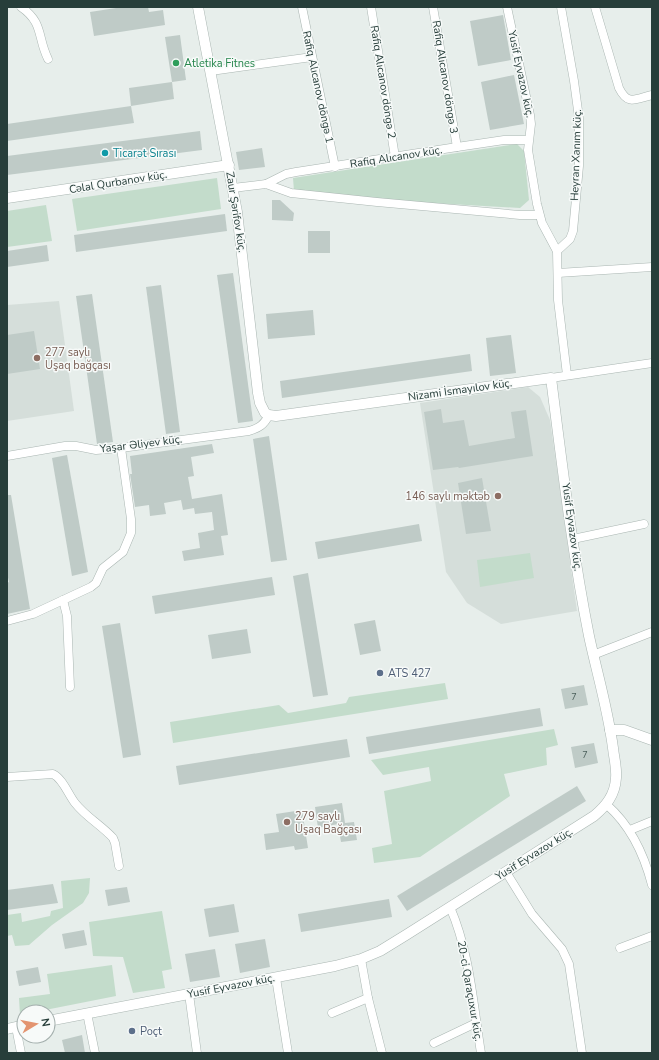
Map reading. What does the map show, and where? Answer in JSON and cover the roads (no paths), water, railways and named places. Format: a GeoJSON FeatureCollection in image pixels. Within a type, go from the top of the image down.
{"type":"FeatureCollection","features":[{"type":"Feature","properties":{"kind":"street"},"geometry":{"type":"LineString","coordinates":[[21,7],[36,21],[43,49],[48,59]]}},
{"type":"Feature","properties":{"kind":"street","name":"Zaur Şərifov küç."},"geometry":{"type":"LineString","coordinates":[[198,7],[229,165],[241,236],[258,393],[263,410],[269,415]]}},
{"type":"Feature","properties":{"kind":"street","name":"Rafiq Alıcanov döngə 1"},"geometry":{"type":"LineString","coordinates":[[302,7],[335,167]]}},
{"type":"Feature","properties":{"kind":"street","name":"Rafiq Alıcanov döngə 2"},"geometry":{"type":"LineString","coordinates":[[371,7],[395,157]]}},
{"type":"Feature","properties":{"kind":"street","name":"Rafiq Alıcanov döngə 3"},"geometry":{"type":"LineString","coordinates":[[433,7],[457,147]]}},
{"type":"Feature","properties":{"kind":"street","name":"Yusif Eyvazov küç."},"geometry":{"type":"LineString","coordinates":[[507,7],[530,116],[531,124],[528,150],[539,215],[557,251],[558,300],[566,375]]}},
{"type":"Feature","properties":{"kind":"street","name":"Heyran Xanım küç."},"geometry":{"type":"LineString","coordinates":[[557,251],[570,239],[573,231],[578,166],[578,102],[561,7]]}},
{"type":"Feature","properties":{"kind":"street"},"geometry":{"type":"LineString","coordinates":[[595,7],[619,88],[623,96],[626,99],[631,100],[652,95]]}},
{"type":"Feature","properties":{"kind":"street"},"geometry":{"type":"LineString","coordinates":[[211,71],[312,56]]}},
{"type":"Feature","properties":{"kind":"street","name":"Rafiq Alıcanov küç."},"geometry":{"type":"LineString","coordinates":[[266,184],[286,174],[296,172],[504,140],[528,140]]}},
{"type":"Feature","properties":{"kind":"street","name":"Cəlal Qurbanov küç."},"geometry":{"type":"LineString","coordinates":[[7,198],[229,165]]}},
{"type":"Feature","properties":{"kind":"street"},"geometry":{"type":"LineString","coordinates":[[233,188],[266,184],[291,193],[392,204],[539,215]]}},
{"type":"Feature","properties":{"kind":"street"},"geometry":{"type":"LineString","coordinates":[[558,273],[652,267]]}},
{"type":"Feature","properties":{"kind":"street","name":"Nizami İsmayılov küç."},"geometry":{"type":"LineString","coordinates":[[269,415],[284,415],[652,363]]}},
{"type":"Feature","properties":{"kind":"street","name":"Yusif Eyvazov küç."},"geometry":{"type":"LineString","coordinates":[[56,1019],[276,978],[361,959],[380,951],[594,816],[607,805],[614,789],[616,773],[610,730],[586,617],[573,539],[551,378]]}},
{"type":"Feature","properties":{"kind":"street","name":"Yaşar Əliyev küç."},"geometry":{"type":"LineString","coordinates":[[7,456],[65,446],[96,450],[121,448],[256,429],[266,422],[269,415]]}},
{"type":"Feature","properties":{"kind":"street"},"geometry":{"type":"LineString","coordinates":[[7,622],[33,614],[91,587],[96,583],[103,568],[123,552],[132,532],[121,448]]}},
{"type":"Feature","properties":{"kind":"street"},"geometry":{"type":"LineString","coordinates":[[573,539],[644,524]]}},
{"type":"Feature","properties":{"kind":"street"},"geometry":{"type":"LineString","coordinates":[[63,600],[67,616],[70,688]]}},
{"type":"Feature","properties":{"kind":"street"},"geometry":{"type":"LineString","coordinates":[[594,655],[652,632]]}},
{"type":"Feature","properties":{"kind":"street"},"geometry":{"type":"LineString","coordinates":[[610,730],[624,730],[652,740]]}},
{"type":"Feature","properties":{"kind":"street"},"geometry":{"type":"LineString","coordinates":[[7,777],[53,774],[57,776],[69,795],[83,812],[113,838],[120,866]]}},
{"type":"Feature","properties":{"kind":"street"},"geometry":{"type":"LineString","coordinates":[[607,805],[630,830],[640,847],[652,885]]}},
{"type":"Feature","properties":{"kind":"street"},"geometry":{"type":"LineString","coordinates":[[630,830],[652,821]]}},
{"type":"Feature","properties":{"kind":"street"},"geometry":{"type":"LineString","coordinates":[[506,872],[532,914],[562,949],[569,964],[582,1053]]}},
{"type":"Feature","properties":{"kind":"street","name":"20-ci Qaraçuxur küç."},"geometry":{"type":"LineString","coordinates":[[450,907],[458,926],[467,958],[481,1053]]}},
{"type":"Feature","properties":{"kind":"street"},"geometry":{"type":"LineString","coordinates":[[620,948],[652,936]]}},
{"type":"Feature","properties":{"kind":"street"},"geometry":{"type":"LineString","coordinates":[[361,959],[368,998],[382,1053]]}},
{"type":"Feature","properties":{"kind":"street"},"geometry":{"type":"LineString","coordinates":[[276,978],[288,1053]]}},
{"type":"Feature","properties":{"kind":"street"},"geometry":{"type":"LineString","coordinates":[[189,994],[197,1053]]}},
{"type":"Feature","properties":{"kind":"street"},"geometry":{"type":"LineString","coordinates":[[332,1014],[368,998]]}},
{"type":"Feature","properties":{"kind":"street"},"geometry":{"type":"LineString","coordinates":[[87,1013],[95,1053]]}},
{"type":"Feature","properties":{"kind":"street"},"geometry":{"type":"LineString","coordinates":[[434,1043],[476,1023]]}},
{"type":"Feature","properties":{"kind":"place","name":"Atletika Fitnes"},"geometry":{"type":"Point","coordinates":[176,63]}},
{"type":"Feature","properties":{"kind":"place","name":"Ticarət Sırası"},"geometry":{"type":"Point","coordinates":[105,153]}},
{"type":"Feature","properties":{"kind":"place","name":"277 saylı Uşaq bağçası"},"geometry":{"type":"Point","coordinates":[37,358]}},
{"type":"Feature","properties":{"kind":"place","name":"146 saylı məktəb"},"geometry":{"type":"Point","coordinates":[498,496]}},
{"type":"Feature","properties":{"kind":"place","name":"ATS 427"},"geometry":{"type":"Point","coordinates":[380,673]}},
{"type":"Feature","properties":{"kind":"place","name":"279 saylı Uşaq Bağçası"},"geometry":{"type":"Point","coordinates":[287,822]}},
{"type":"Feature","properties":{"kind":"place","name":"Poçt"},"geometry":{"type":"Point","coordinates":[132,1031]}}]}
